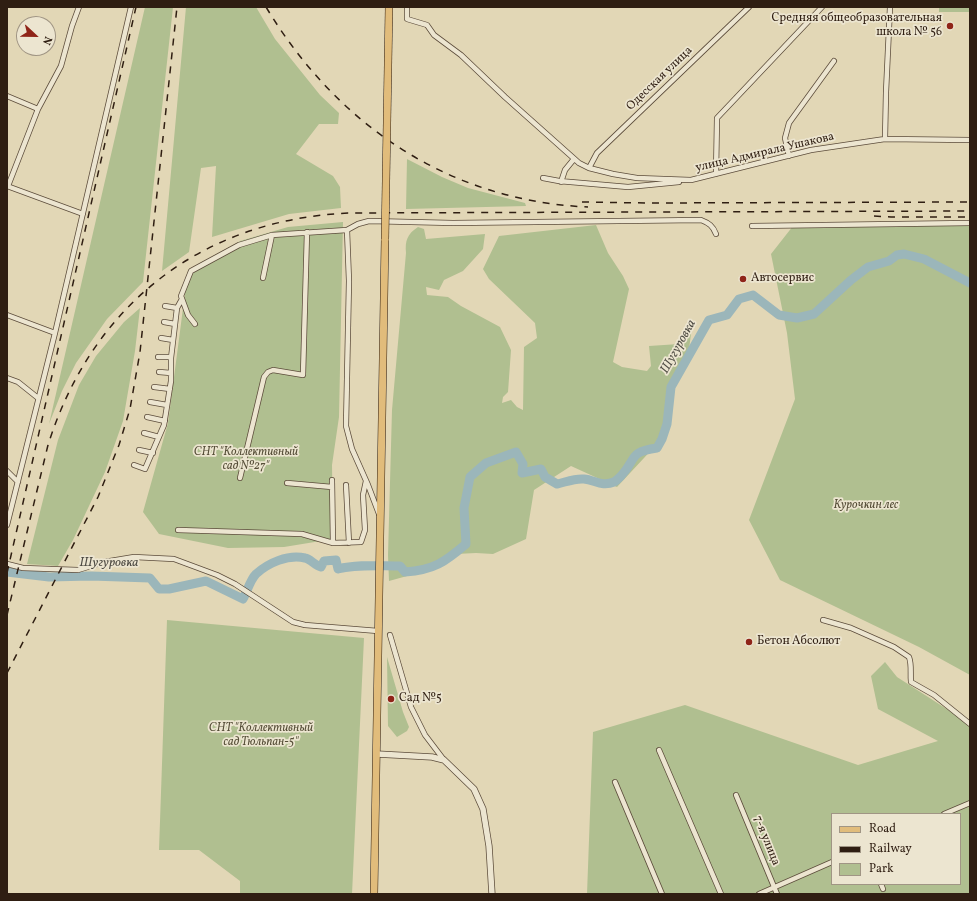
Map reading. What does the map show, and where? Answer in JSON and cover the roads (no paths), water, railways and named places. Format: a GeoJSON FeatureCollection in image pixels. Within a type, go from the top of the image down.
{"type":"FeatureCollection","features":[{"type":"Feature","properties":{"kind":"main road"},"geometry":{"type":"LineString","coordinates":[[374,894],[389,7]]}},
{"type":"Feature","properties":{"kind":"street"},"geometry":{"type":"LineString","coordinates":[[80,7],[72,26],[61,66],[38,109],[7,186],[83,214]]}},
{"type":"Feature","properties":{"kind":"street"},"geometry":{"type":"LineString","coordinates":[[7,525],[83,214],[131,7]]}},
{"type":"Feature","properties":{"kind":"street","name":"улица Адмирала Ушакова"},"geometry":{"type":"LineString","coordinates":[[407,7],[407,19],[427,25],[434,35],[461,55],[574,159],[590,168],[613,174],[637,178],[691,180],[811,150],[885,139],[970,140]]}},
{"type":"Feature","properties":{"kind":"street","name":"Одесская улица"},"geometry":{"type":"LineString","coordinates":[[590,168],[597,153],[749,7]]}},
{"type":"Feature","properties":{"kind":"street"},"geometry":{"type":"LineString","coordinates":[[716,174],[717,118],[822,7]]}},
{"type":"Feature","properties":{"kind":"street"},"geometry":{"type":"LineString","coordinates":[[885,139],[890,7]]}},
{"type":"Feature","properties":{"kind":"street"},"geometry":{"type":"LineString","coordinates":[[789,156],[785,138],[789,123],[834,61]]}},
{"type":"Feature","properties":{"kind":"street"},"geometry":{"type":"LineString","coordinates":[[7,96],[38,109]]}},
{"type":"Feature","properties":{"kind":"street"},"geometry":{"type":"LineString","coordinates":[[561,182],[565,170],[574,159]]}},
{"type":"Feature","properties":{"kind":"street"},"geometry":{"type":"LineString","coordinates":[[543,178],[561,182],[628,187],[691,180]]}},
{"type":"Feature","properties":{"kind":"street"},"geometry":{"type":"LineString","coordinates":[[195,324],[188,315],[181,296],[191,271],[239,245],[272,234],[347,230],[358,224],[369,221],[453,223],[701,220],[708,222],[716,234]]}},
{"type":"Feature","properties":{"kind":"street"},"geometry":{"type":"LineString","coordinates":[[752,226],[970,223]]}},
{"type":"Feature","properties":{"kind":"street"},"geometry":{"type":"LineString","coordinates":[[347,230],[349,281],[346,426],[352,449],[380,518]]}},
{"type":"Feature","properties":{"kind":"street"},"geometry":{"type":"LineString","coordinates":[[240,478],[264,377],[268,372],[273,370],[304,375],[307,232]]}},
{"type":"Feature","properties":{"kind":"street"},"geometry":{"type":"LineString","coordinates":[[263,278],[272,234]]}},
{"type":"Feature","properties":{"kind":"street"},"geometry":{"type":"LineString","coordinates":[[134,465],[145,469],[153,453],[165,421],[170,389],[171,357],[177,308],[182,299]]}},
{"type":"Feature","properties":{"kind":"street"},"geometry":{"type":"LineString","coordinates":[[165,306],[177,308]]}},
{"type":"Feature","properties":{"kind":"street"},"geometry":{"type":"LineString","coordinates":[[7,315],[54,333]]}},
{"type":"Feature","properties":{"kind":"street"},"geometry":{"type":"LineString","coordinates":[[164,322],[175,324]]}},
{"type":"Feature","properties":{"kind":"street"},"geometry":{"type":"LineString","coordinates":[[161,338],[173,340]]}},
{"type":"Feature","properties":{"kind":"street"},"geometry":{"type":"LineString","coordinates":[[158,356],[171,357]]}},
{"type":"Feature","properties":{"kind":"street"},"geometry":{"type":"LineString","coordinates":[[160,372],[171,373]]}},
{"type":"Feature","properties":{"kind":"street"},"geometry":{"type":"LineString","coordinates":[[7,378],[18,382],[38,398]]}},
{"type":"Feature","properties":{"kind":"street"},"geometry":{"type":"LineString","coordinates":[[154,387],[170,389]]}},
{"type":"Feature","properties":{"kind":"street"},"geometry":{"type":"LineString","coordinates":[[150,402],[167,405]]}},
{"type":"Feature","properties":{"kind":"street"},"geometry":{"type":"LineString","coordinates":[[147,418],[165,421]]}},
{"type":"Feature","properties":{"kind":"street"},"geometry":{"type":"LineString","coordinates":[[144,433],[159,437]]}},
{"type":"Feature","properties":{"kind":"street"},"geometry":{"type":"LineString","coordinates":[[139,450],[153,453]]}},
{"type":"Feature","properties":{"kind":"street"},"geometry":{"type":"LineString","coordinates":[[7,471],[18,482]]}},
{"type":"Feature","properties":{"kind":"street"},"geometry":{"type":"LineString","coordinates":[[332,480],[333,543]]}},
{"type":"Feature","properties":{"kind":"street"},"geometry":{"type":"LineString","coordinates":[[178,530],[302,534],[333,543],[361,542],[364,530],[363,495],[366,481]]}},
{"type":"Feature","properties":{"kind":"street"},"geometry":{"type":"LineString","coordinates":[[287,483],[332,487]]}},
{"type":"Feature","properties":{"kind":"street"},"geometry":{"type":"LineString","coordinates":[[346,485],[349,543]]}},
{"type":"Feature","properties":{"kind":"street"},"geometry":{"type":"LineString","coordinates":[[7,564],[24,568],[78,570],[104,562],[134,557],[174,559],[217,575],[235,584],[293,622],[305,625],[378,631]]}},
{"type":"Feature","properties":{"kind":"street"},"geometry":{"type":"LineString","coordinates":[[823,620],[851,628],[894,648],[909,657],[912,664],[910,673],[911,682],[934,696],[970,724]]}},
{"type":"Feature","properties":{"kind":"street"},"geometry":{"type":"LineString","coordinates":[[390,635],[411,707],[425,735],[444,760],[474,789],[483,809],[489,846],[492,894]]}},
{"type":"Feature","properties":{"kind":"street"},"geometry":{"type":"LineString","coordinates":[[659,750],[721,894]]}},
{"type":"Feature","properties":{"kind":"street"},"geometry":{"type":"LineString","coordinates":[[376,754],[432,757],[444,760]]}},
{"type":"Feature","properties":{"kind":"street"},"geometry":{"type":"LineString","coordinates":[[616,782],[662,894]]}},
{"type":"Feature","properties":{"kind":"street","name":"7-я улица"},"geometry":{"type":"LineString","coordinates":[[736,795],[778,894]]}},
{"type":"Feature","properties":{"kind":"street"},"geometry":{"type":"LineString","coordinates":[[946,813],[970,803]]}},
{"type":"Feature","properties":{"kind":"street"},"geometry":{"type":"LineString","coordinates":[[759,894],[831,862]]}},
{"type":"Feature","properties":{"kind":"waterway","name":"Шугуровка"},"geometry":{"type":"LineString","coordinates":[[7,572],[49,577],[91,576],[150,578],[159,589],[169,589],[206,581],[243,599],[256,574],[266,566],[285,558],[299,557],[307,559],[321,567],[324,561],[336,560],[338,569],[361,566],[400,566],[405,572],[432,567],[452,556],[466,544],[464,508],[470,477],[486,463],[516,452],[523,464],[522,473],[541,469],[545,477],[557,484],[581,479],[606,484],[614,482],[618,479],[637,454],[657,448],[667,424],[671,387],[709,320],[727,315],[739,299],[753,295],[779,315],[797,318],[814,314],[851,280],[868,267],[889,261],[897,255],[904,254],[924,259],[970,283]]}},
{"type":"Feature","properties":{"kind":"railway"},"geometry":{"type":"LineString","coordinates":[[7,573],[136,7]]}},
{"type":"Feature","properties":{"kind":"railway"},"geometry":{"type":"LineString","coordinates":[[7,673],[98,497],[119,445],[130,409],[140,352],[177,7]]}},
{"type":"Feature","properties":{"kind":"railway"},"geometry":{"type":"LineString","coordinates":[[266,7],[295,49],[327,87],[362,121],[402,149],[444,172],[489,190],[537,202],[588,207]]}},
{"type":"Feature","properties":{"kind":"railway"},"geometry":{"type":"LineString","coordinates":[[582,202],[970,202]]}},
{"type":"Feature","properties":{"kind":"railway"},"geometry":{"type":"LineString","coordinates":[[7,615],[48,445],[67,395],[93,351],[123,312],[159,279],[200,253],[245,233],[295,219],[348,213],[970,211]]}},
{"type":"Feature","properties":{"kind":"railway"},"geometry":{"type":"LineString","coordinates":[[874,216],[970,217]]}},
{"type":"Feature","properties":{"kind":"place","name":"Средняя общеобразовательная школа № 56"},"geometry":{"type":"Point","coordinates":[950,26]}},
{"type":"Feature","properties":{"kind":"place","name":"Автосервис"},"geometry":{"type":"Point","coordinates":[743,279]}},
{"type":"Feature","properties":{"kind":"place","name":"Бетон Абсолют"},"geometry":{"type":"Point","coordinates":[749,642]}},
{"type":"Feature","properties":{"kind":"place","name":"Сад №5"},"geometry":{"type":"Point","coordinates":[391,699]}},
{"type":"Feature","properties":{"kind":"park label","name":"СНТ \"Коллективный сад №27\""},"geometry":{"type":"Point","coordinates":[246,460]}},
{"type":"Feature","properties":{"kind":"park label","name":"Курочкин лес"},"geometry":{"type":"Point","coordinates":[866,506]}},
{"type":"Feature","properties":{"kind":"park label","name":"СНТ \"Коллективный сад Тюльпан-5\""},"geometry":{"type":"Point","coordinates":[261,736]}}]}
